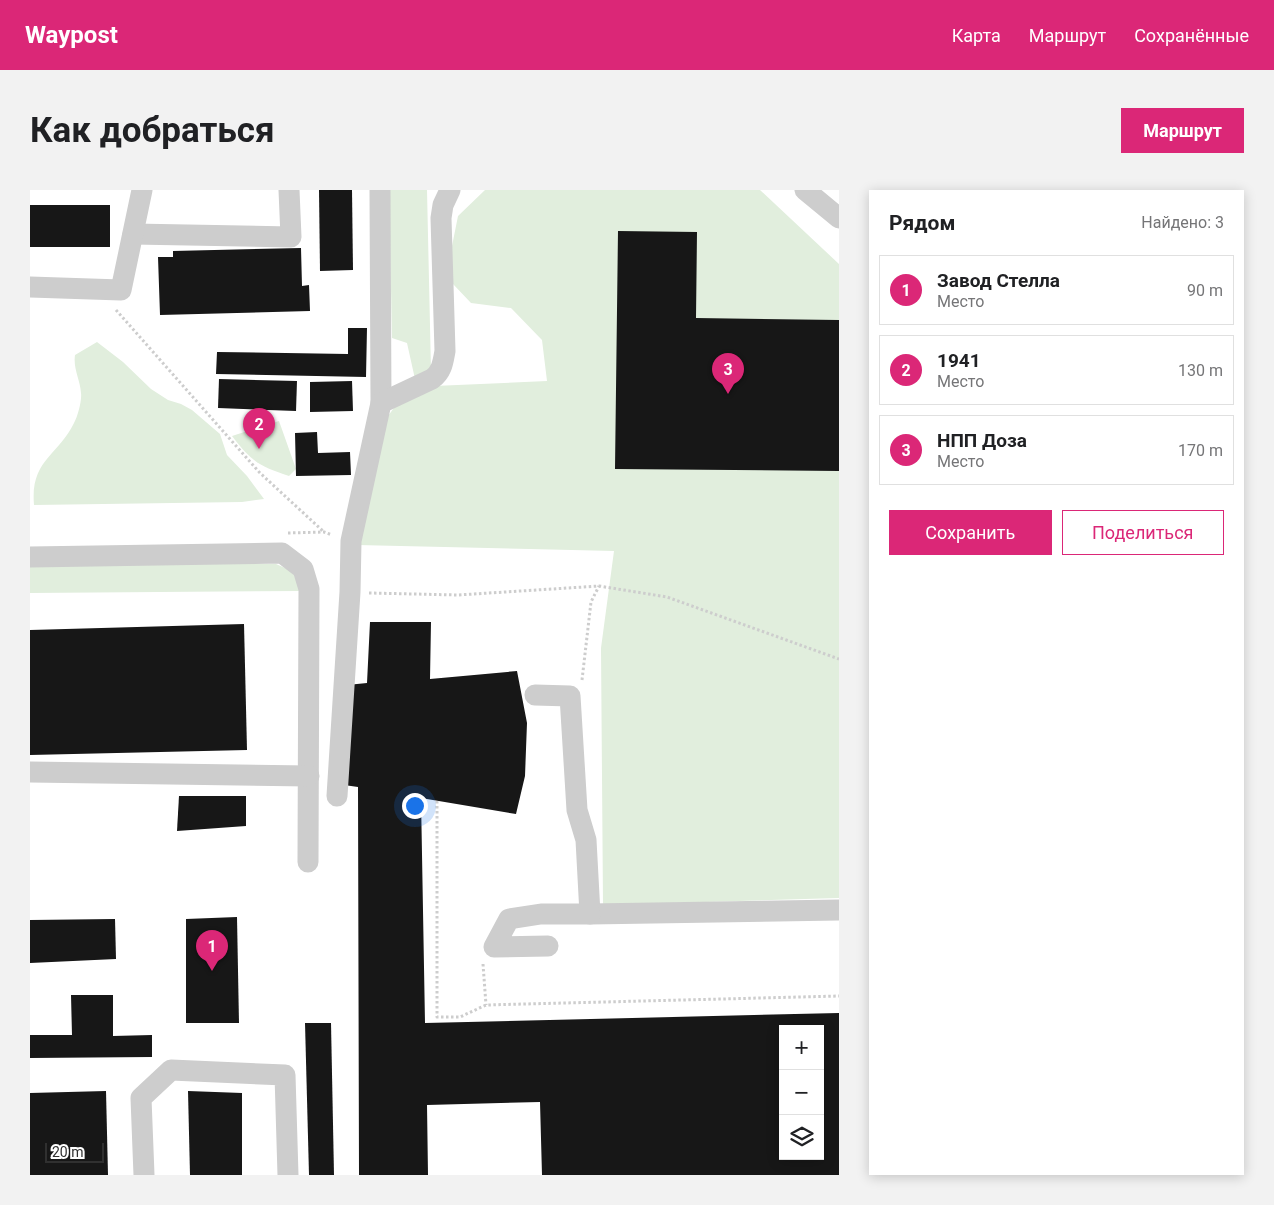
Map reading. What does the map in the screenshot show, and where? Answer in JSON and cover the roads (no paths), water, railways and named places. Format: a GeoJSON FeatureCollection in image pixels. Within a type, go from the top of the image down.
{"type":"FeatureCollection","features":[{"type":"Feature","properties":{"kind":"street"},"geometry":{"type":"LineString","coordinates":[[30,287],[121,290],[142,190]]}},
{"type":"Feature","properties":{"kind":"street"},"geometry":{"type":"LineString","coordinates":[[133,234],[291,236],[289,190]]}},
{"type":"Feature","properties":{"kind":"street"},"geometry":{"type":"LineString","coordinates":[[337,796],[350,592],[351,540],[381,403],[380,190]]}},
{"type":"Feature","properties":{"kind":"street"},"geometry":{"type":"LineString","coordinates":[[381,403],[432,379],[442,367],[445,350],[441,218],[443,205],[450,190]]}},
{"type":"Feature","properties":{"kind":"street"},"geometry":{"type":"LineString","coordinates":[[806,190],[839,218]]}},
{"type":"Feature","properties":{"kind":"street"},"geometry":{"type":"LineString","coordinates":[[30,557],[282,553],[304,569],[309,589],[308,862]]}},
{"type":"Feature","properties":{"kind":"street"},"geometry":{"type":"LineString","coordinates":[[535,695],[570,696],[577,810],[586,840],[590,914]]}},
{"type":"Feature","properties":{"kind":"street"},"geometry":{"type":"LineString","coordinates":[[30,772],[309,776]]}},
{"type":"Feature","properties":{"kind":"street"},"geometry":{"type":"LineString","coordinates":[[548,946],[494,947],[509,919],[541,914],[839,910]]}},
{"type":"Feature","properties":{"kind":"street"},"geometry":{"type":"LineString","coordinates":[[144,1175],[141,1098],[172,1070],[285,1075],[288,1175]]}},
{"type":"Feature","properties":{"kind":"place","name":"НПП Доза"},"geometry":{"type":"Point","coordinates":[728,394]}},
{"type":"Feature","properties":{"kind":"place","name":"1941"},"geometry":{"type":"Point","coordinates":[259,449]}},
{"type":"Feature","properties":{"kind":"place","name":"Завод Стелла"},"geometry":{"type":"Point","coordinates":[212,971]}}]}
